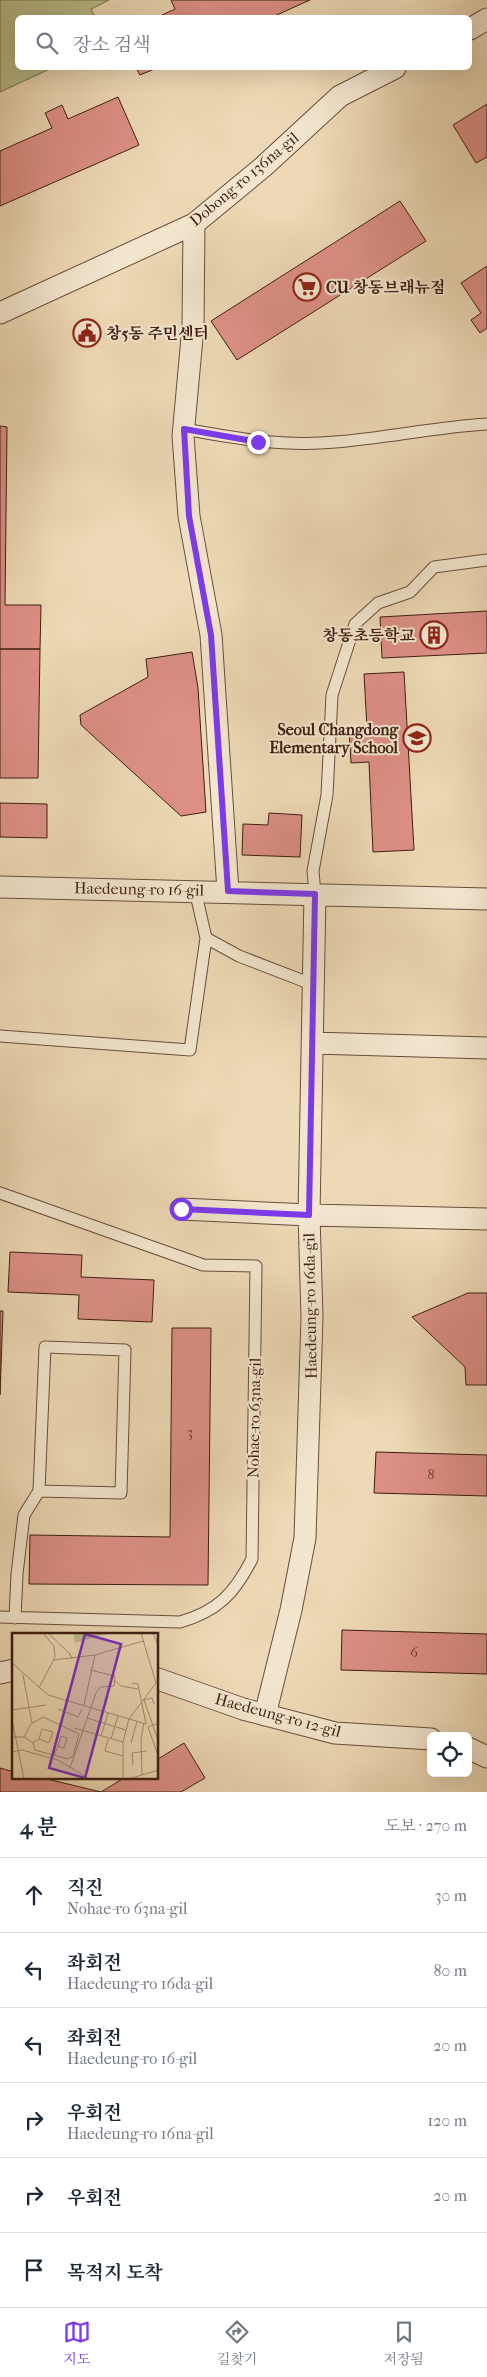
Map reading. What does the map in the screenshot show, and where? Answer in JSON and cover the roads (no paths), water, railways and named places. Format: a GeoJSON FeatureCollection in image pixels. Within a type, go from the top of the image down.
{"type":"FeatureCollection","features":[{"type":"Feature","properties":{"kind":"street"},"geometry":{"type":"LineString","coordinates":[[472,28],[487,20]]}},
{"type":"Feature","properties":{"kind":"street","name":"Dobong-ro 136na-gil"},"geometry":{"type":"LineString","coordinates":[[0,313],[194,224],[262,167],[340,96],[391,70]]}},
{"type":"Feature","properties":{"kind":"street"},"geometry":{"type":"LineString","coordinates":[[194,224],[193,327],[184,429],[189,516],[211,635],[228,891]]}},
{"type":"Feature","properties":{"kind":"street","name":"Haedeung-ro 16-gil"},"geometry":{"type":"LineString","coordinates":[[0,887],[195,890],[487,899]]}},
{"type":"Feature","properties":{"kind":"street","name":"Haedeung-ro 16da-gil"},"geometry":{"type":"LineString","coordinates":[[265,1715],[291,1610],[305,1538],[312,1317],[309,1215],[315,894]]}},
{"type":"Feature","properties":{"kind":"street"},"geometry":{"type":"LineString","coordinates":[[313,1043],[487,1048]]}},
{"type":"Feature","properties":{"kind":"street"},"geometry":{"type":"LineString","coordinates":[[181,1209],[309,1215],[487,1219]]}},
{"type":"Feature","properties":{"kind":"street","name":"Haedeung-ro 12-gil"},"geometry":{"type":"LineString","coordinates":[[159,1680],[265,1715],[335,1733],[427,1739]]}},
{"type":"Feature","properties":{"kind":"street"},"geometry":{"type":"LineString","coordinates":[[472,1750],[487,1757]]}},
{"type":"Feature","properties":{"kind":"lane"},"geometry":{"type":"LineString","coordinates":[[184,429],[258,442],[334,443],[450,426],[487,424]]}},
{"type":"Feature","properties":{"kind":"lane"},"geometry":{"type":"LineString","coordinates":[[315,894],[313,871],[327,795],[332,695],[355,624],[378,603],[410,592],[434,566],[487,560]]}},
{"type":"Feature","properties":{"kind":"lane"},"geometry":{"type":"LineString","coordinates":[[0,1036],[190,1050],[206,938],[195,890]]}},
{"type":"Feature","properties":{"kind":"lane"},"geometry":{"type":"LineString","coordinates":[[206,938],[239,956],[314,985]]}},
{"type":"Feature","properties":{"kind":"lane","name":"Nohae-ro 63na-gil"},"geometry":{"type":"LineString","coordinates":[[0,1193],[143,1242],[203,1265],[256,1266],[252,1559],[239,1585],[205,1615],[180,1622],[0,1617]]}},
{"type":"Feature","properties":{"kind":"lane"},"geometry":{"type":"LineString","coordinates":[[15,1618],[17,1574],[24,1515],[39,1492],[44,1347],[125,1350],[121,1494],[39,1492]]}},
{"type":"Feature","properties":{"kind":"place","name":"CU 창동브래뉴점"},"geometry":{"type":"Point","coordinates":[307,287]}},
{"type":"Feature","properties":{"kind":"place","name":"창5동 주민센터"},"geometry":{"type":"Point","coordinates":[87,333]}},
{"type":"Feature","properties":{"kind":"place","name":"창동초등학교"},"geometry":{"type":"Point","coordinates":[434,635]}},
{"type":"Feature","properties":{"kind":"place","name":"Seoul Changdong Elementary School"},"geometry":{"type":"Point","coordinates":[417,738]}}]}
